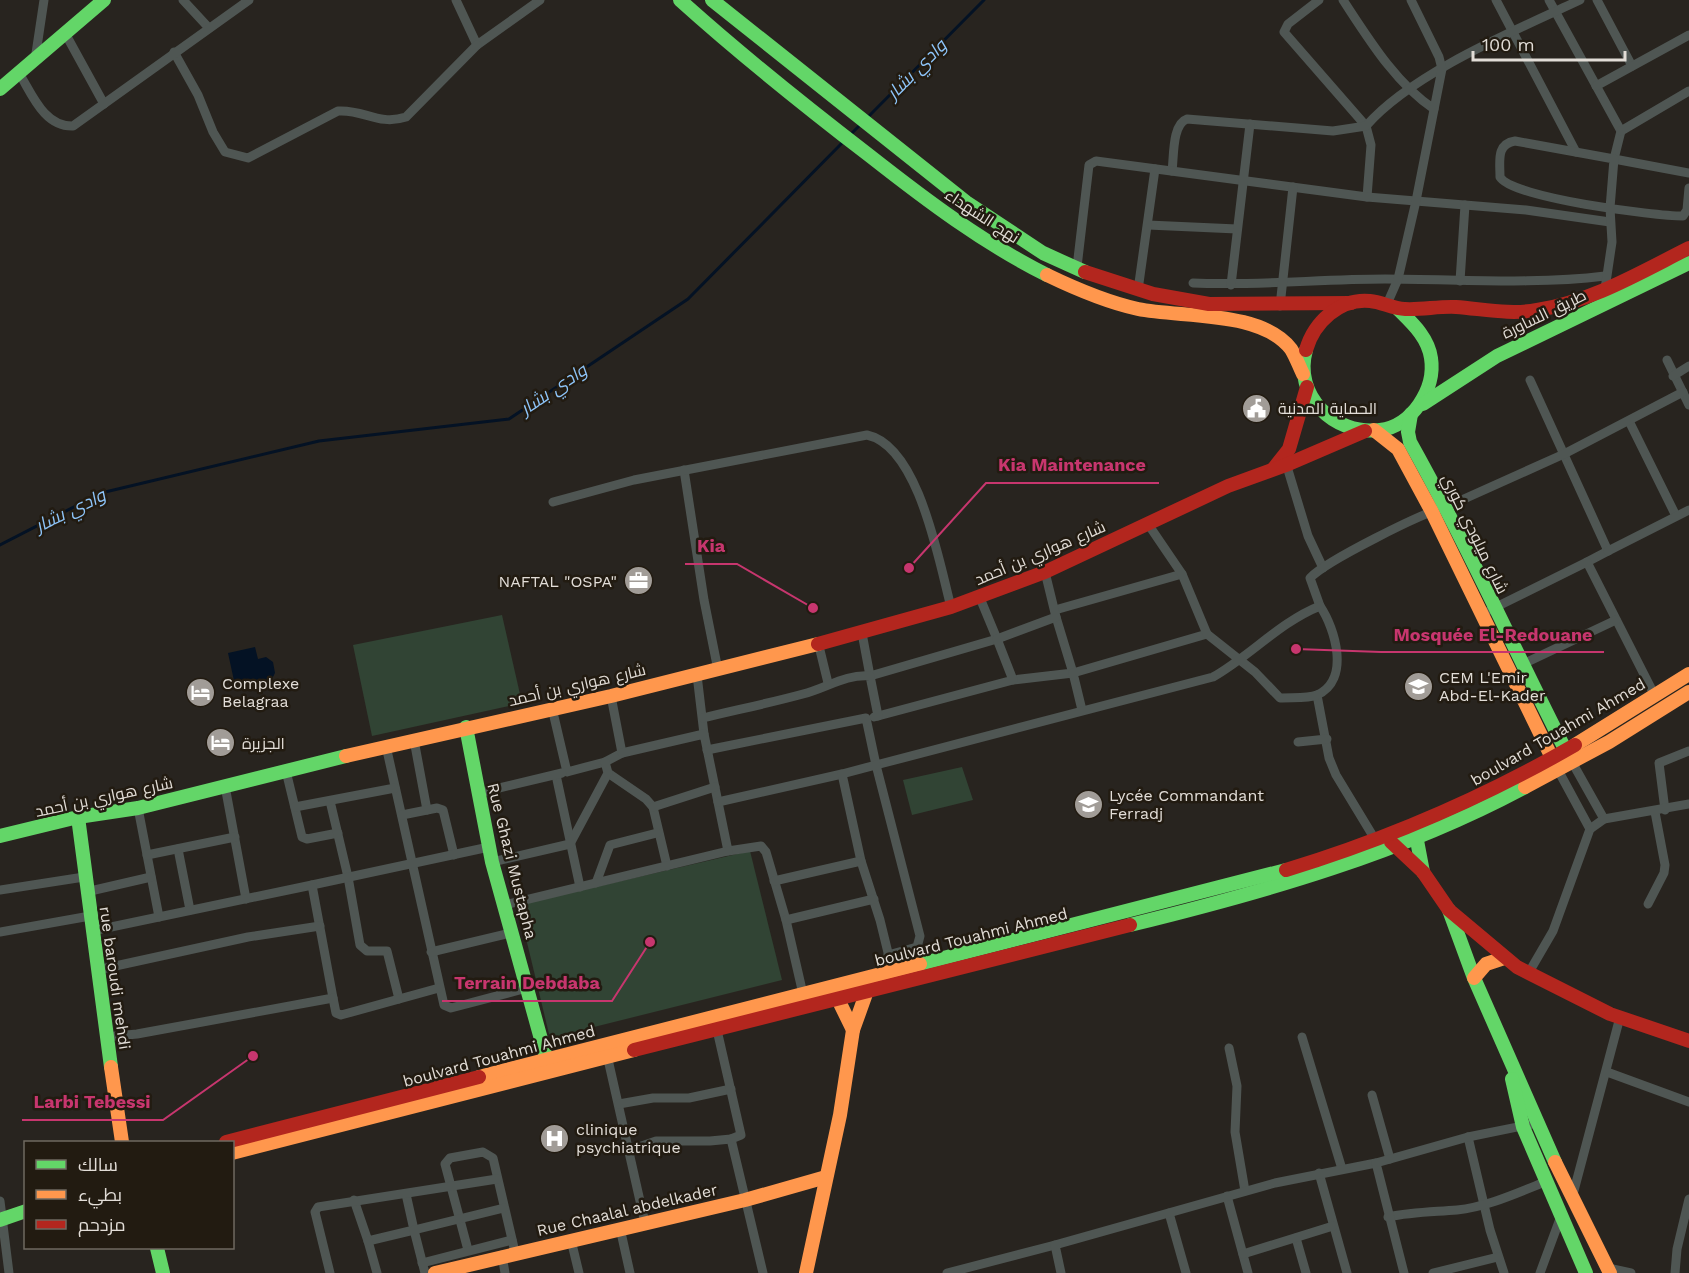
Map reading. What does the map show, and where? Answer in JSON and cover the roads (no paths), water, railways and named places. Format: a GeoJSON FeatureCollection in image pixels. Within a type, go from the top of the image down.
{"type":"FeatureCollection","features":[{"type":"Feature","properties":{"kind":"main road"},"geometry":{"type":"LineString","coordinates":[[0,89],[104,0]]}},
{"type":"Feature","properties":{"kind":"main road","name":"نهج الشهداء"},"geometry":{"type":"LineString","coordinates":[[680,0],[821,118],[914,190],[984,240],[1029,266],[1095,296],[1129,308],[1236,321],[1262,328],[1289,347],[1305,381]]}},
{"type":"Feature","properties":{"kind":"main road","name":"نهج الشهداء"},"geometry":{"type":"LineString","coordinates":[[712,0],[839,99],[930,174],[1003,228],[1045,254],[1138,290],[1189,301],[1280,306],[1316,302],[1351,303]]}},
{"type":"Feature","properties":{"kind":"main road","name":"طريق الساورة"},"geometry":{"type":"LineString","coordinates":[[1393,306],[1536,310],[1579,300],[1605,283],[1689,249]]}},
{"type":"Feature","properties":{"kind":"main road","name":"طريق الساورة"},"geometry":{"type":"LineString","coordinates":[[1415,411],[1497,356],[1689,263]]}},
{"type":"Feature","properties":{"kind":"main road"},"geometry":{"type":"LineString","coordinates":[[1375,302],[1393,306],[1419,327],[1432,353],[1433,372],[1428,390],[1415,411],[1394,425],[1370,431],[1285,461],[1293,439],[1305,381],[1304,355],[1309,338],[1320,322],[1334,310],[1351,303],[1375,302]]}},
{"type":"Feature","properties":{"kind":"main road"},"geometry":{"type":"LineString","coordinates":[[1305,381],[1316,404],[1329,418],[1346,427],[1370,431]]}},
{"type":"Feature","properties":{"kind":"main road","name":"شارع ميلودي كوري"},"geometry":{"type":"LineString","coordinates":[[1415,411],[1408,432],[1410,442],[1446,507],[1487,612],[1555,764]]}},
{"type":"Feature","properties":{"kind":"main road","name":"شارع ميلودي كوري"},"geometry":{"type":"LineString","coordinates":[[1370,431],[1398,449],[1487,612],[1521,665],[1572,762]]}},
{"type":"Feature","properties":{"kind":"main road","name":"شارع هواري بن أحمد"},"geometry":{"type":"LineString","coordinates":[[0,836],[78,817],[138,808],[466,727],[611,696],[718,670],[818,642],[862,633],[980,598],[1045,572],[1228,486],[1270,471],[1285,461]]}},
{"type":"Feature","properties":{"kind":"main road","name":"boulvard Touahmi Ahmed"},"geometry":{"type":"LineString","coordinates":[[1555,764],[1565,749],[1689,674]]}},
{"type":"Feature","properties":{"kind":"main road","name":"boulvard Touahmi Ahmed"},"geometry":{"type":"LineString","coordinates":[[1206,900],[1281,873],[1415,833],[1520,776],[1555,764],[1572,762],[1663,710],[1689,692]]}},
{"type":"Feature","properties":{"kind":"main road","name":"Rue Ghazi Mustapha"},"geometry":{"type":"LineString","coordinates":[[466,727],[492,862],[548,1065]]}},
{"type":"Feature","properties":{"kind":"main road","name":"rue baroudi mehdi"},"geometry":{"type":"LineString","coordinates":[[78,817],[86,892],[122,1141]]}},
{"type":"Feature","properties":{"kind":"main road"},"geometry":{"type":"LineString","coordinates":[[1415,833],[1423,872]]}},
{"type":"Feature","properties":{"kind":"main road"},"geometry":{"type":"LineString","coordinates":[[1387,841],[1423,872],[1449,910],[1474,978],[1504,1048],[1572,1198],[1609,1270]]}},
{"type":"Feature","properties":{"kind":"main road","name":"boulvard Touahmi Ahmed"},"geometry":{"type":"LineString","coordinates":[[234,1152],[803,994],[834,992],[866,986],[1206,900],[1278,886],[1387,841]]}},
{"type":"Feature","properties":{"kind":"main road"},"geometry":{"type":"LineString","coordinates":[[1449,910],[1504,958],[1528,974],[1620,1017],[1689,1041]]}},
{"type":"Feature","properties":{"kind":"main road","name":"boulvard Touahmi Ahmed"},"geometry":{"type":"LineString","coordinates":[[866,986],[894,973],[1142,916]]}},
{"type":"Feature","properties":{"kind":"main road"},"geometry":{"type":"LineString","coordinates":[[1474,978],[1486,964],[1504,958]]}},
{"type":"Feature","properties":{"kind":"main road"},"geometry":{"type":"LineString","coordinates":[[806,1273],[840,1115],[853,1030],[866,986]]}},
{"type":"Feature","properties":{"kind":"main road"},"geometry":{"type":"LineString","coordinates":[[834,992],[853,1030]]}},
{"type":"Feature","properties":{"kind":"main road","name":"boulvard Touahmi Ahmed"},"geometry":{"type":"LineString","coordinates":[[234,1141],[548,1065],[607,1055],[717,1030],[834,992]]}},
{"type":"Feature","properties":{"kind":"main road"},"geometry":{"type":"LineString","coordinates":[[1504,1048],[1522,1127],[1586,1273]]}},
{"type":"Feature","properties":{"kind":"main road","name":"Rue Chaalal abdelkader"},"geometry":{"type":"LineString","coordinates":[[442,1272],[510,1249],[571,1240],[745,1200],[826,1177]]}},
{"type":"Feature","properties":{"kind":"main road"},"geometry":{"type":"LineString","coordinates":[[1,1219],[24,1212]]}},
{"type":"Feature","properties":{"kind":"main road"},"geometry":{"type":"LineString","coordinates":[[1568,1230],[1583,1220]]}},
{"type":"Feature","properties":{"kind":"main road"},"geometry":{"type":"LineString","coordinates":[[157,1249],[163,1273]]}},
{"type":"Feature","properties":{"kind":"street"},"geometry":{"type":"LineString","coordinates":[[35,60],[44,0]]}},
{"type":"Feature","properties":{"kind":"street"},"geometry":{"type":"LineString","coordinates":[[183,0],[208,27]]}},
{"type":"Feature","properties":{"kind":"street"},"geometry":{"type":"LineString","coordinates":[[19,73],[47,117],[63,126],[73,126],[208,27],[249,0]]}},
{"type":"Feature","properties":{"kind":"street"},"geometry":{"type":"LineString","coordinates":[[456,0],[477,45]]}},
{"type":"Feature","properties":{"kind":"street"},"geometry":{"type":"LineString","coordinates":[[174,52],[198,95],[213,132],[225,152],[248,158],[338,111],[349,110],[377,120],[393,121],[406,117],[477,45],[540,0]]}},
{"type":"Feature","properties":{"kind":"street"},"geometry":{"type":"LineString","coordinates":[[1319,0],[1288,24],[1284,32],[1366,126],[1371,145],[1367,197]]}},
{"type":"Feature","properties":{"kind":"street"},"geometry":{"type":"LineString","coordinates":[[1343,0],[1371,43],[1420,100],[1434,109]]}},
{"type":"Feature","properties":{"kind":"street"},"geometry":{"type":"LineString","coordinates":[[1393,306],[1442,69],[1440,57],[1411,0]]}},
{"type":"Feature","properties":{"kind":"street"},"geometry":{"type":"LineString","coordinates":[[1496,0],[1576,152]]}},
{"type":"Feature","properties":{"kind":"street"},"geometry":{"type":"LineString","coordinates":[[1192,283],[1283,284],[1314,279],[1398,279],[1605,283],[1612,242],[1610,208],[1614,159],[1621,131],[1549,0]]}},
{"type":"Feature","properties":{"kind":"street"},"geometry":{"type":"LineString","coordinates":[[1172,171],[1178,127],[1182,121],[1333,131],[1366,126],[1410,88],[1442,69],[1580,0]]}},
{"type":"Feature","properties":{"kind":"street"},"geometry":{"type":"LineString","coordinates":[[1597,0],[1632,66]]}},
{"type":"Feature","properties":{"kind":"street"},"geometry":{"type":"LineString","coordinates":[[65,33],[104,104]]}},
{"type":"Feature","properties":{"kind":"street"},"geometry":{"type":"LineString","coordinates":[[1596,86],[1689,35]]}},
{"type":"Feature","properties":{"kind":"street"},"geometry":{"type":"LineString","coordinates":[[1621,131],[1689,91]]}},
{"type":"Feature","properties":{"kind":"street"},"geometry":{"type":"LineString","coordinates":[[1231,285],[1250,124]]}},
{"type":"Feature","properties":{"kind":"street"},"geometry":{"type":"LineString","coordinates":[[1689,173],[1515,141],[1508,142],[1500,150],[1500,177],[1511,187],[1610,208],[1655,216],[1683,216],[1687,210],[1689,188]]}},
{"type":"Feature","properties":{"kind":"street"},"geometry":{"type":"LineString","coordinates":[[1077,267],[1091,162],[1367,197],[1526,210],[1610,222]]}},
{"type":"Feature","properties":{"kind":"street"},"geometry":{"type":"LineString","coordinates":[[1138,290],[1155,169]]}},
{"type":"Feature","properties":{"kind":"street"},"geometry":{"type":"LineString","coordinates":[[1280,306],[1293,187]]}},
{"type":"Feature","properties":{"kind":"street"},"geometry":{"type":"LineString","coordinates":[[1460,281],[1465,205]]}},
{"type":"Feature","properties":{"kind":"street"},"geometry":{"type":"LineString","coordinates":[[1148,225],[1237,229]]}},
{"type":"Feature","properties":{"kind":"street"},"geometry":{"type":"LineString","coordinates":[[1667,360],[1689,405]]}},
{"type":"Feature","properties":{"kind":"street"},"geometry":{"type":"LineString","coordinates":[[1673,376],[1689,366]]}},
{"type":"Feature","properties":{"kind":"street"},"geometry":{"type":"LineString","coordinates":[[1530,380],[1608,551]]}},
{"type":"Feature","properties":{"kind":"street"},"geometry":{"type":"LineString","coordinates":[[1148,524],[1182,574],[1207,634],[1241,661],[1280,698],[1317,695],[1331,681],[1337,659],[1332,632],[1309,579],[1323,568],[1431,510],[1446,507],[1564,454],[1683,392]]}},
{"type":"Feature","properties":{"kind":"street"},"geometry":{"type":"LineString","coordinates":[[1629,421],[1676,516]]}},
{"type":"Feature","properties":{"kind":"street"},"geometry":{"type":"LineString","coordinates":[[553,502],[634,480],[867,435],[876,437],[888,446],[912,477],[919,492],[951,607]]}},
{"type":"Feature","properties":{"kind":"street"},"geometry":{"type":"LineString","coordinates":[[1285,461],[1308,536],[1323,568]]}},
{"type":"Feature","properties":{"kind":"street"},"geometry":{"type":"LineString","coordinates":[[684,470],[704,600],[718,670]]}},
{"type":"Feature","properties":{"kind":"street"},"geometry":{"type":"LineString","coordinates":[[1487,612],[1689,510]]}},
{"type":"Feature","properties":{"kind":"street"},"geometry":{"type":"LineString","coordinates":[[1587,562],[1655,696]]}},
{"type":"Feature","properties":{"kind":"street"},"geometry":{"type":"LineString","coordinates":[[1045,572],[1082,710]]}},
{"type":"Feature","properties":{"kind":"street"},"geometry":{"type":"LineString","coordinates":[[703,718],[804,694],[828,684],[860,676],[870,676],[996,639],[1056,614],[1182,574]]}},
{"type":"Feature","properties":{"kind":"street"},"geometry":{"type":"LineString","coordinates":[[980,598],[1012,680]]}},
{"type":"Feature","properties":{"kind":"street"},"geometry":{"type":"LineString","coordinates":[[718,802],[842,774],[1213,677],[1241,661],[1290,622],[1320,606]]}},
{"type":"Feature","properties":{"kind":"street"},"geometry":{"type":"LineString","coordinates":[[1521,665],[1616,620]]}},
{"type":"Feature","properties":{"kind":"street"},"geometry":{"type":"LineString","coordinates":[[862,633],[878,716]]}},
{"type":"Feature","properties":{"kind":"street"},"geometry":{"type":"LineString","coordinates":[[707,750],[878,716],[1012,680],[1072,673],[1207,634]]}},
{"type":"Feature","properties":{"kind":"street"},"geometry":{"type":"LineString","coordinates":[[818,642],[828,684]]}},
{"type":"Feature","properties":{"kind":"street"},"geometry":{"type":"LineString","coordinates":[[697,675],[704,734],[728,851]]}},
{"type":"Feature","properties":{"kind":"street"},"geometry":{"type":"LineString","coordinates":[[1317,695],[1329,758],[1336,774],[1387,841]]}},
{"type":"Feature","properties":{"kind":"street"},"geometry":{"type":"LineString","coordinates":[[611,696],[622,753]]}},
{"type":"Feature","properties":{"kind":"street"},"geometry":{"type":"LineString","coordinates":[[552,708],[567,772]]}},
{"type":"Feature","properties":{"kind":"street"},"geometry":{"type":"LineString","coordinates":[[866,718],[920,936],[917,947],[888,955]]}},
{"type":"Feature","properties":{"kind":"street"},"geometry":{"type":"LineString","coordinates":[[478,793],[605,762],[622,753],[704,734]]}},
{"type":"Feature","properties":{"kind":"street"},"geometry":{"type":"LineString","coordinates":[[1298,742],[1327,739]]}},
{"type":"Feature","properties":{"kind":"street"},"geometry":{"type":"LineString","coordinates":[[414,740],[427,810]]}},
{"type":"Feature","properties":{"kind":"street"},"geometry":{"type":"LineString","coordinates":[[386,746],[444,1005],[452,1008],[527,988]]}},
{"type":"Feature","properties":{"kind":"street"},"geometry":{"type":"LineString","coordinates":[[1648,904],[1664,873],[1665,865],[1660,811],[1659,763],[1689,751]]}},
{"type":"Feature","properties":{"kind":"street"},"geometry":{"type":"LineString","coordinates":[[605,762],[608,773],[646,799],[653,807],[657,833],[667,866]]}},
{"type":"Feature","properties":{"kind":"street"},"geometry":{"type":"LineString","coordinates":[[1572,762],[1604,819]]}},
{"type":"Feature","properties":{"kind":"street"},"geometry":{"type":"LineString","coordinates":[[1555,764],[1590,829]]}},
{"type":"Feature","properties":{"kind":"street"},"geometry":{"type":"LineString","coordinates":[[286,771],[303,838],[338,833]]}},
{"type":"Feature","properties":{"kind":"street"},"geometry":{"type":"LineString","coordinates":[[492,862],[570,844],[608,773]]}},
{"type":"Feature","properties":{"kind":"street"},"geometry":{"type":"LineString","coordinates":[[842,774],[861,861],[894,973]]}},
{"type":"Feature","properties":{"kind":"street"},"geometry":{"type":"LineString","coordinates":[[556,775],[580,887]]}},
{"type":"Feature","properties":{"kind":"street"},"geometry":{"type":"LineString","coordinates":[[225,786],[246,899]]}},
{"type":"Feature","properties":{"kind":"street"},"geometry":{"type":"LineString","coordinates":[[653,807],[715,787]]}},
{"type":"Feature","properties":{"kind":"street"},"geometry":{"type":"LineString","coordinates":[[295,807],[395,788]]}},
{"type":"Feature","properties":{"kind":"street"},"geometry":{"type":"LineString","coordinates":[[330,801],[348,877],[361,948],[367,951],[387,951],[399,999]]}},
{"type":"Feature","properties":{"kind":"street"},"geometry":{"type":"LineString","coordinates":[[1528,974],[1553,931],[1590,829],[1604,819],[1660,811],[1689,804]]}},
{"type":"Feature","properties":{"kind":"street"},"geometry":{"type":"LineString","coordinates":[[138,808],[159,917]]}},
{"type":"Feature","properties":{"kind":"street"},"geometry":{"type":"LineString","coordinates":[[402,815],[427,810],[443,810],[454,855]]}},
{"type":"Feature","properties":{"kind":"street"},"geometry":{"type":"LineString","coordinates":[[596,883],[610,845],[657,833]]}},
{"type":"Feature","properties":{"kind":"street"},"geometry":{"type":"LineString","coordinates":[[147,855],[235,837]]}},
{"type":"Feature","properties":{"kind":"street"},"geometry":{"type":"LineString","coordinates":[[504,905],[728,851],[761,846],[766,852],[786,920],[803,994]]}},
{"type":"Feature","properties":{"kind":"street"},"geometry":{"type":"LineString","coordinates":[[92,931],[489,847]]}},
{"type":"Feature","properties":{"kind":"street"},"geometry":{"type":"LineString","coordinates":[[178,849],[190,910]]}},
{"type":"Feature","properties":{"kind":"street"},"geometry":{"type":"LineString","coordinates":[[774,881],[861,861]]}},
{"type":"Feature","properties":{"kind":"street"},"geometry":{"type":"LineString","coordinates":[[0,890],[84,877]]}},
{"type":"Feature","properties":{"kind":"street"},"geometry":{"type":"LineString","coordinates":[[86,892],[151,877]]}},
{"type":"Feature","properties":{"kind":"street"},"geometry":{"type":"LineString","coordinates":[[312,885],[336,1013],[341,1016],[439,988]]}},
{"type":"Feature","properties":{"kind":"street"},"geometry":{"type":"LineString","coordinates":[[786,920],[874,899]]}},
{"type":"Feature","properties":{"kind":"street"},"geometry":{"type":"LineString","coordinates":[[0,932],[90,916]]}},
{"type":"Feature","properties":{"kind":"street"},"geometry":{"type":"LineString","coordinates":[[97,970],[248,937],[320,926]]}},
{"type":"Feature","properties":{"kind":"street"},"geometry":{"type":"LineString","coordinates":[[431,952],[511,933]]}},
{"type":"Feature","properties":{"kind":"street"},"geometry":{"type":"LineString","coordinates":[[106,1037],[137,1034],[333,998]]}},
{"type":"Feature","properties":{"kind":"street"},"geometry":{"type":"LineString","coordinates":[[1572,1198],[1620,1017]]}},
{"type":"Feature","properties":{"kind":"street"},"geometry":{"type":"LineString","coordinates":[[627,1151],[656,1141],[667,1143],[692,1139],[703,1142],[740,1136],[742,1132],[717,1030]]}},
{"type":"Feature","properties":{"kind":"street"},"geometry":{"type":"LineString","coordinates":[[1302,1037],[1342,1169]]}},
{"type":"Feature","properties":{"kind":"street"},"geometry":{"type":"LineString","coordinates":[[1229,1048],[1237,1086],[1235,1132],[1245,1191]]}},
{"type":"Feature","properties":{"kind":"street"},"geometry":{"type":"LineString","coordinates":[[607,1055],[645,1223]]}},
{"type":"Feature","properties":{"kind":"street"},"geometry":{"type":"LineString","coordinates":[[1607,1072],[1689,1102]]}},
{"type":"Feature","properties":{"kind":"street"},"geometry":{"type":"LineString","coordinates":[[618,1104],[653,1098],[689,1098],[731,1089]]}},
{"type":"Feature","properties":{"kind":"street"},"geometry":{"type":"LineString","coordinates":[[1372,1095],[1389,1159]]}},
{"type":"Feature","properties":{"kind":"street"},"geometry":{"type":"LineString","coordinates":[[947,1273],[1245,1191],[1319,1173],[1376,1163],[1468,1137],[1538,1123]]}},
{"type":"Feature","properties":{"kind":"street"},"geometry":{"type":"LineString","coordinates":[[1468,1137],[1504,1273]]}},
{"type":"Feature","properties":{"kind":"street"},"geometry":{"type":"LineString","coordinates":[[731,1139],[763,1273]]}},
{"type":"Feature","properties":{"kind":"street"},"geometry":{"type":"LineString","coordinates":[[468,1250],[444,1169],[447,1161],[477,1153],[490,1155],[504,1208],[510,1249],[505,1273]]}},
{"type":"Feature","properties":{"kind":"street"},"geometry":{"type":"LineString","coordinates":[[1376,1163],[1404,1273]]}},
{"type":"Feature","properties":{"kind":"street"},"geometry":{"type":"LineString","coordinates":[[1319,1173],[1347,1273]]}},
{"type":"Feature","properties":{"kind":"street"},"geometry":{"type":"LineString","coordinates":[[330,1273],[330,1261],[315,1210],[354,1200],[497,1179]]}},
{"type":"Feature","properties":{"kind":"street"},"geometry":{"type":"LineString","coordinates":[[1388,1217],[1416,1211],[1456,1210],[1484,1204],[1545,1182]]}},
{"type":"Feature","properties":{"kind":"street"},"geometry":{"type":"LineString","coordinates":[[406,1194],[424,1268],[468,1250],[510,1249]]}},
{"type":"Feature","properties":{"kind":"street"},"geometry":{"type":"LineString","coordinates":[[1227,1196],[1248,1273]]}},
{"type":"Feature","properties":{"kind":"street"},"geometry":{"type":"LineString","coordinates":[[354,1200],[377,1273]]}},
{"type":"Feature","properties":{"kind":"street"},"geometry":{"type":"LineString","coordinates":[[0,1201],[9,1273]]}},
{"type":"Feature","properties":{"kind":"street"},"geometry":{"type":"LineString","coordinates":[[1675,1273],[1677,1249],[1688,1204]]}},
{"type":"Feature","properties":{"kind":"street"},"geometry":{"type":"LineString","coordinates":[[368,1241],[504,1208]]}},
{"type":"Feature","properties":{"kind":"street"},"geometry":{"type":"LineString","coordinates":[[1169,1213],[1186,1273]]}},
{"type":"Feature","properties":{"kind":"street"},"geometry":{"type":"LineString","coordinates":[[1540,1273],[1561,1216]]}},
{"type":"Feature","properties":{"kind":"street"},"geometry":{"type":"LineString","coordinates":[[1243,1254],[1333,1226]]}},
{"type":"Feature","properties":{"kind":"street"},"geometry":{"type":"LineString","coordinates":[[620,1228],[630,1273]]}},
{"type":"Feature","properties":{"kind":"street"},"geometry":{"type":"LineString","coordinates":[[1296,1238],[1306,1273]]}},
{"type":"Feature","properties":{"kind":"street"},"geometry":{"type":"LineString","coordinates":[[571,1240],[579,1273]]}},
{"type":"Feature","properties":{"kind":"street"},"geometry":{"type":"LineString","coordinates":[[1055,1245],[1061,1273]]}},
{"type":"Feature","properties":{"kind":"street"},"geometry":{"type":"LineString","coordinates":[[1433,1273],[1498,1257]]}},
{"type":"Feature","properties":{"kind":"street"},"geometry":{"type":"LineString","coordinates":[[1609,1270],[1631,1273]]}},
{"type":"Feature","properties":{"kind":"water"},"geometry":{"type":"Polygon","coordinates":[[[255,647],[258,659],[266,657],[273,662],[275,673],[270,683],[236,690],[228,653],[255,647]]]}},
{"type":"Feature","properties":{"kind":"waterway","name":"وادي بشار"},"geometry":{"type":"LineString","coordinates":[[867,118],[984,0]]}},
{"type":"Feature","properties":{"kind":"waterway","name":"وادي بشار"},"geometry":{"type":"LineString","coordinates":[[850,135],[862,123]]}},
{"type":"Feature","properties":{"kind":"waterway","name":"وادي بشار"},"geometry":{"type":"LineString","coordinates":[[0,545],[101,493],[319,441],[509,419],[688,299],[843,142]]}},
{"type":"Feature","properties":{"kind":"place","name":"الحماية المدنية"},"geometry":{"type":"Point","coordinates":[1257,408]}},
{"type":"Feature","properties":{"kind":"place","name":"Kia Maintenance"},"geometry":{"type":"Point","coordinates":[909,568]}},
{"type":"Feature","properties":{"kind":"place","name":"NAFTAL \"OSPA\""},"geometry":{"type":"Point","coordinates":[638,581]}},
{"type":"Feature","properties":{"kind":"place","name":"Kia"},"geometry":{"type":"Point","coordinates":[813,608]}},
{"type":"Feature","properties":{"kind":"place","name":"Mosquée El-Redouane"},"geometry":{"type":"Point","coordinates":[1296,649]}},
{"type":"Feature","properties":{"kind":"place","name":"CEM L'Emir Abd-El-Kader"},"geometry":{"type":"Point","coordinates":[1418,686]}},
{"type":"Feature","properties":{"kind":"place","name":"Complexe Belagraa"},"geometry":{"type":"Point","coordinates":[201,692]}},
{"type":"Feature","properties":{"kind":"place","name":"الجزيرة"},"geometry":{"type":"Point","coordinates":[221,743]}},
{"type":"Feature","properties":{"kind":"place","name":"Lycée Commandant Ferradj"},"geometry":{"type":"Point","coordinates":[1088,804]}},
{"type":"Feature","properties":{"kind":"place","name":"Terrain Debdaba"},"geometry":{"type":"Point","coordinates":[650,942]}},
{"type":"Feature","properties":{"kind":"place","name":"Larbi Tebessi"},"geometry":{"type":"Point","coordinates":[253,1056]}},
{"type":"Feature","properties":{"kind":"place","name":"clinique psychiatrique"},"geometry":{"type":"Point","coordinates":[555,1138]}}]}
